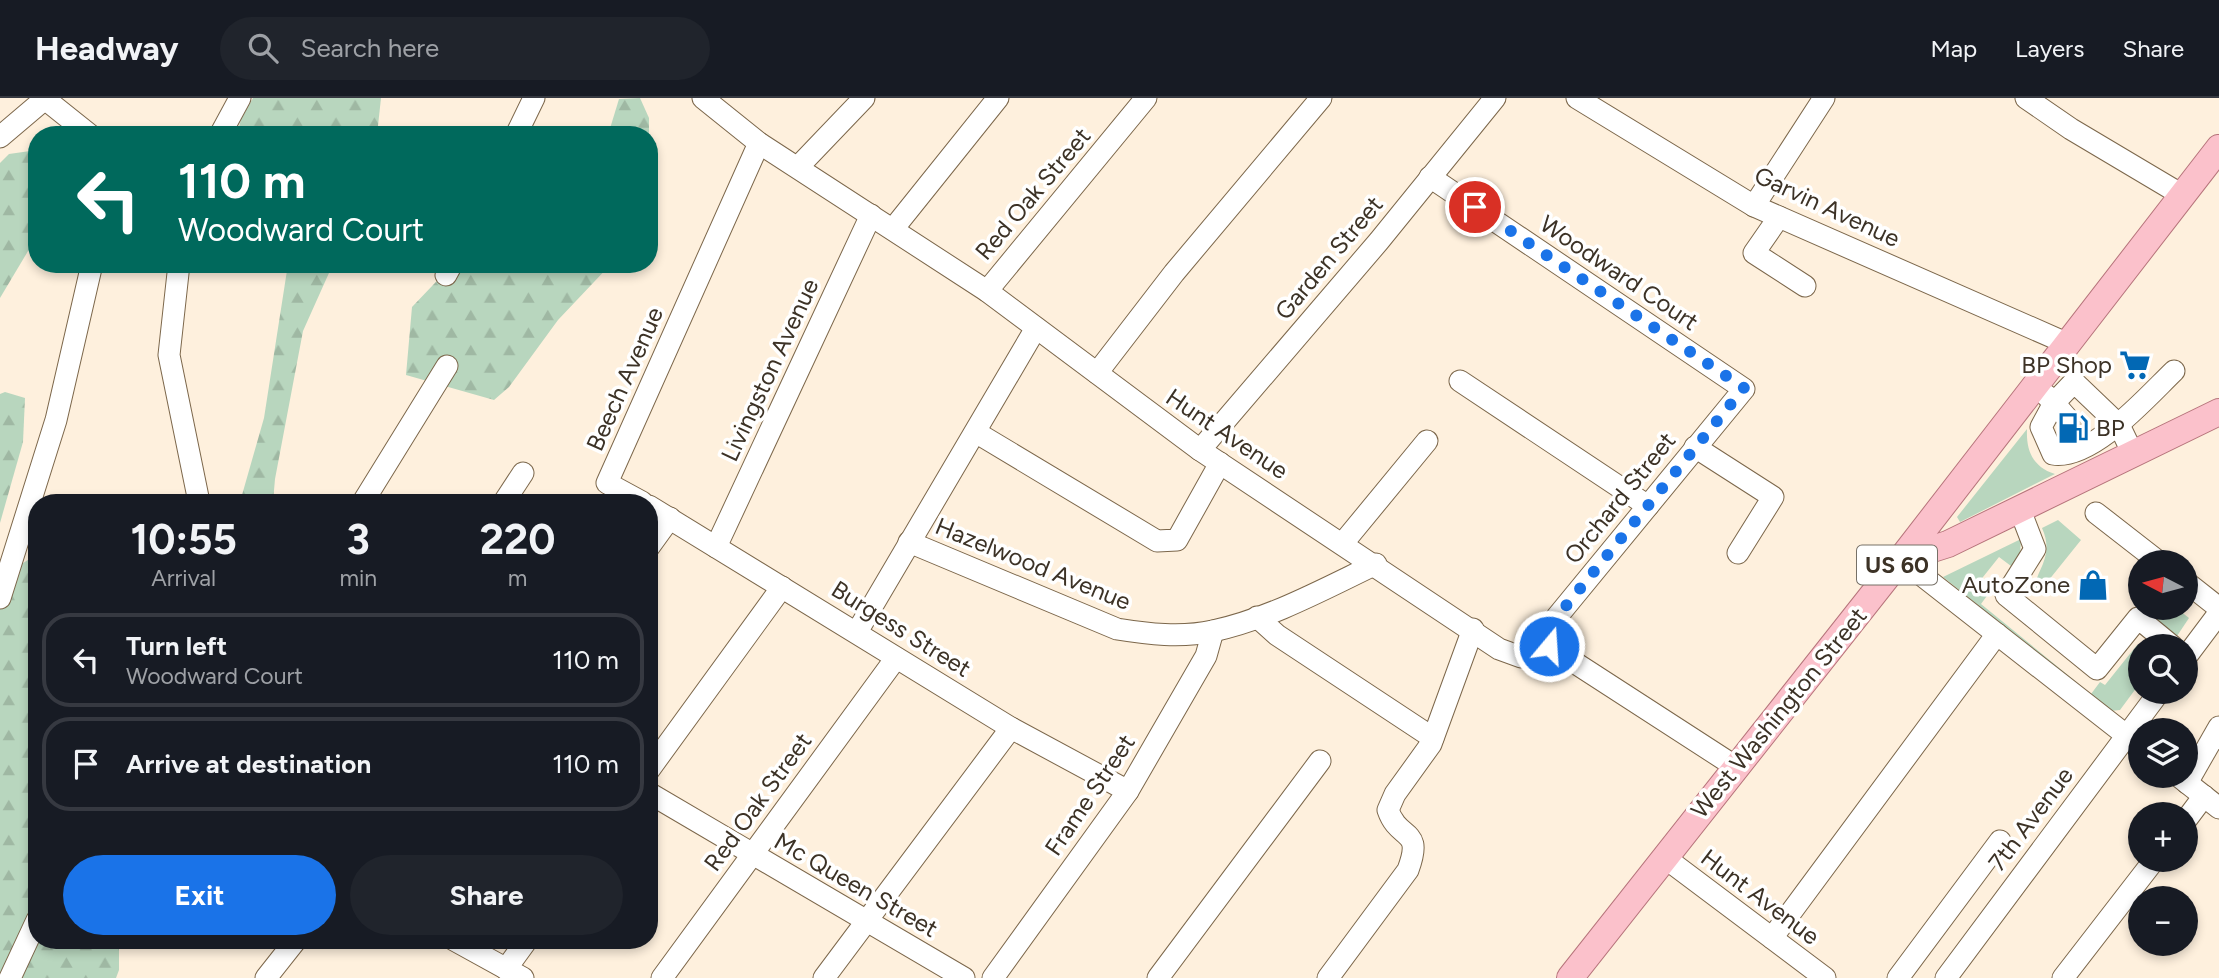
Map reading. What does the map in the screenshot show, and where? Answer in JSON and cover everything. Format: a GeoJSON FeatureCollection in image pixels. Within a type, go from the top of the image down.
{"type":"FeatureCollection","features":[{"type":"Feature","properties":{"kind":"main road","name":"West Washington Street"},"geometry":{"type":"LineString","coordinates":[[1579,975],[1664,857],[1901,559],[2066,342],[2219,148]]}},
{"type":"Feature","properties":{"kind":"main road"},"geometry":{"type":"LineString","coordinates":[[1901,559],[1926,553],[2020,510],[2219,412]]}},
{"type":"Feature","properties":{"kind":"street"},"geometry":{"type":"LineString","coordinates":[[0,137],[46,98],[79,126]]}},
{"type":"Feature","properties":{"kind":"street"},"geometry":{"type":"LineString","coordinates":[[225,126],[240,98]]}},
{"type":"Feature","properties":{"kind":"street"},"geometry":{"type":"LineString","coordinates":[[520,126],[534,98]]}},
{"type":"Feature","properties":{"kind":"street","name":"Hunt Avenue"},"geometry":{"type":"LineString","coordinates":[[703,98],[759,143],[987,291],[1200,450],[1376,564],[1499,649],[1521,657],[1549,646]]}},
{"type":"Feature","properties":{"kind":"street"},"geometry":{"type":"LineString","coordinates":[[798,167],[864,98]]}},
{"type":"Feature","properties":{"kind":"street"},"geometry":{"type":"LineString","coordinates":[[893,229],[998,98]]}},
{"type":"Feature","properties":{"kind":"street","name":"Red Oak Street"},"geometry":{"type":"LineString","coordinates":[[987,291],[1146,98]]}},
{"type":"Feature","properties":{"kind":"street"},"geometry":{"type":"LineString","coordinates":[[1097,373],[1174,273],[1321,98]]}},
{"type":"Feature","properties":{"kind":"street","name":"Garden Street"},"geometry":{"type":"LineString","coordinates":[[1200,450],[1495,98]]}},
{"type":"Feature","properties":{"kind":"street","name":"Garvin Avenue"},"geometry":{"type":"LineString","coordinates":[[1577,98],[1754,206],[2066,342]]}},
{"type":"Feature","properties":{"kind":"street"},"geometry":{"type":"LineString","coordinates":[[1754,206],[1824,98]]}},
{"type":"Feature","properties":{"kind":"street"},"geometry":{"type":"LineString","coordinates":[[2025,98],[2071,130],[2182,195]]}},
{"type":"Feature","properties":{"kind":"street","name":"Beech Avenue"},"geometry":{"type":"LineString","coordinates":[[627,494],[607,483],[759,143]]}},
{"type":"Feature","properties":{"kind":"street","name":"Woodward Court"},"geometry":{"type":"LineString","coordinates":[[1430,177],[1744,388]]}},
{"type":"Feature","properties":{"kind":"street","name":"Livingston Avenue"},"geometry":{"type":"LineString","coordinates":[[716,547],[871,215]]}},
{"type":"Feature","properties":{"kind":"street"},"geometry":{"type":"LineString","coordinates":[[1779,217],[1754,253],[1805,286]]}},
{"type":"Feature","properties":{"kind":"street"},"geometry":{"type":"LineString","coordinates":[[33,494],[56,420],[90,273]]}},
{"type":"Feature","properties":{"kind":"street"},"geometry":{"type":"LineString","coordinates":[[178,273],[169,355],[197,494]]}},
{"type":"Feature","properties":{"kind":"street"},"geometry":{"type":"LineString","coordinates":[[858,632],[1036,328]]}},
{"type":"Feature","properties":{"kind":"street"},"geometry":{"type":"LineString","coordinates":[[368,494],[447,366]]}},
{"type":"Feature","properties":{"kind":"street"},"geometry":{"type":"LineString","coordinates":[[2071,427],[2119,425],[2174,371]]}},
{"type":"Feature","properties":{"kind":"street"},"geometry":{"type":"LineString","coordinates":[[1460,381],[1648,506]]}},
{"type":"Feature","properties":{"kind":"street"},"geometry":{"type":"LineString","coordinates":[[2071,427],[2074,382],[2119,425],[2133,454]]}},
{"type":"Feature","properties":{"kind":"street"},"geometry":{"type":"LineString","coordinates":[[2032,386],[2071,427],[2096,473]]}},
{"type":"Feature","properties":{"kind":"street","name":"Orchard Street"},"geometry":{"type":"LineString","coordinates":[[1549,646],[1556,618],[1744,388]]}},
{"type":"Feature","properties":{"kind":"street"},"geometry":{"type":"LineString","coordinates":[[976,433],[1157,541],[1177,540],[1220,463]]}},
{"type":"Feature","properties":{"kind":"street"},"geometry":{"type":"LineString","coordinates":[[1343,543],[1427,441]]}},
{"type":"Feature","properties":{"kind":"street"},"geometry":{"type":"LineString","coordinates":[[1695,447],[1773,497],[1738,553]]}},
{"type":"Feature","properties":{"kind":"street"},"geometry":{"type":"LineString","coordinates":[[509,494],[523,473]]}},
{"type":"Feature","properties":{"kind":"street"},"geometry":{"type":"LineString","coordinates":[[0,598],[28,509]]}},
{"type":"Feature","properties":{"kind":"street"},"geometry":{"type":"LineString","coordinates":[[2020,510],[2035,550],[2006,596],[2097,669],[2138,618],[2157,634]]}},
{"type":"Feature","properties":{"kind":"street","name":"Burgess Street"},"geometry":{"type":"LineString","coordinates":[[658,511],[858,632],[1011,729],[1128,791]]}},
{"type":"Feature","properties":{"kind":"street"},"geometry":{"type":"LineString","coordinates":[[2096,513],[2144,550]]}},
{"type":"Feature","properties":{"kind":"street"},"geometry":{"type":"LineString","coordinates":[[658,535],[670,518]]}},
{"type":"Feature","properties":{"kind":"street","name":"Hazelwood Avenue"},"geometry":{"type":"LineString","coordinates":[[909,542],[1117,629],[1151,634],[1213,631],[1257,617],[1376,564]]}},
{"type":"Feature","properties":{"kind":"street"},"geometry":{"type":"LineString","coordinates":[[1901,559],[2128,737]]}},
{"type":"Feature","properties":{"kind":"street"},"geometry":{"type":"LineString","coordinates":[[658,758],[782,587]]}},
{"type":"Feature","properties":{"kind":"street"},"geometry":{"type":"LineString","coordinates":[[2198,591],[2219,608]]}},
{"type":"Feature","properties":{"kind":"street"},"geometry":{"type":"LineString","coordinates":[[2198,641],[2219,613]]}},
{"type":"Feature","properties":{"kind":"street"},"geometry":{"type":"LineString","coordinates":[[1257,617],[1277,635],[1433,738]]}},
{"type":"Feature","properties":{"kind":"street"},"geometry":{"type":"LineString","coordinates":[[1328,978],[1408,870],[1415,851],[1413,844],[1410,836],[1393,825],[1388,810],[1395,794],[1433,738],[1473,629]]}},
{"type":"Feature","properties":{"kind":"street","name":"Frame Street"},"geometry":{"type":"LineString","coordinates":[[993,978],[1128,791],[1206,656],[1213,631]]}},
{"type":"Feature","properties":{"kind":"street"},"geometry":{"type":"LineString","coordinates":[[1772,938],[1946,699],[1997,634]]}},
{"type":"Feature","properties":{"kind":"street"},"geometry":{"type":"LineString","coordinates":[[1549,646],[1736,767]]}},
{"type":"Feature","properties":{"kind":"street","name":"Red Oak Street"},"geometry":{"type":"LineString","coordinates":[[662,978],[896,658]]}},
{"type":"Feature","properties":{"kind":"street"},"geometry":{"type":"LineString","coordinates":[[2197,791],[2219,727]]}},
{"type":"Feature","properties":{"kind":"street"},"geometry":{"type":"LineString","coordinates":[[824,978],[1011,729]]}},
{"type":"Feature","properties":{"kind":"street","name":"7th Avenue"},"geometry":{"type":"LineString","coordinates":[[1945,978],[2128,747]]}},
{"type":"Feature","properties":{"kind":"street"},"geometry":{"type":"LineString","coordinates":[[1158,978],[1320,761]]}},
{"type":"Feature","properties":{"kind":"street","name":"Mc Queen Street"},"geometry":{"type":"LineString","coordinates":[[658,798],[964,978]]}},
{"type":"Feature","properties":{"kind":"street"},"geometry":{"type":"LineString","coordinates":[[1898,978],[2000,841]]}},
{"type":"Feature","properties":{"kind":"street","name":"Hunt Avenue"},"geometry":{"type":"LineString","coordinates":[[1664,857],[1825,978]]}},
{"type":"Feature","properties":{"kind":"street"},"geometry":{"type":"LineString","coordinates":[[2063,978],[2145,872]]}},
{"type":"Feature","properties":{"kind":"street"},"geometry":{"type":"LineString","coordinates":[[10,978],[28,939]]}},
{"type":"Feature","properties":{"kind":"street"},"geometry":{"type":"LineString","coordinates":[[266,978],[289,949]]}},
{"type":"Feature","properties":{"kind":"street"},"geometry":{"type":"LineString","coordinates":[[470,949],[514,973],[523,949]]}},
{"type":"Feature","properties":{"kind":"green space"},"geometry":{"type":"Polygon","coordinates":[[[253,98],[381,98],[378,126],[239,126],[253,98]]]}},
{"type":"Feature","properties":{"kind":"green space"},"geometry":{"type":"Polygon","coordinates":[[[640,98],[649,118],[649,126],[611,126],[619,99],[640,98]]]}},
{"type":"Feature","properties":{"kind":"green space"},"geometry":{"type":"Polygon","coordinates":[[[28,151],[28,251],[0,298],[0,163],[9,154],[28,151]]]}},
{"type":"Feature","properties":{"kind":"green space"},"geometry":{"type":"Polygon","coordinates":[[[287,273],[329,273],[303,331],[274,494],[242,494],[264,418],[287,273]]]}},
{"type":"Feature","properties":{"kind":"green space"},"geometry":{"type":"Polygon","coordinates":[[[444,273],[602,273],[558,320],[509,387],[494,400],[406,375],[412,307],[444,273]]]}},
{"type":"Feature","properties":{"kind":"green space"},"geometry":{"type":"Polygon","coordinates":[[[5,392],[25,398],[23,442],[0,523],[0,394],[5,392]]]}},
{"type":"Feature","properties":{"kind":"green space"},"geometry":{"type":"Polygon","coordinates":[[[2027,429],[2032,457],[2041,467],[2055,474],[1960,522],[1957,517],[2027,429]]]}},
{"type":"Feature","properties":{"kind":"green space"},"geometry":{"type":"Polygon","coordinates":[[[2058,520],[2081,540],[2036,596],[2036,581],[2046,549],[2042,528],[2058,520]]]}},
{"type":"Feature","properties":{"kind":"green space"},"geometry":{"type":"Polygon","coordinates":[[[2021,539],[2020,555],[2011,566],[1999,557],[1979,582],[1989,593],[1981,604],[2091,694],[2100,682],[2105,685],[2128,656],[2128,699],[2120,710],[2110,711],[2105,708],[1943,577],[2021,539]]]}},
{"type":"Feature","properties":{"kind":"green space"},"geometry":{"type":"Polygon","coordinates":[[[28,560],[28,949],[119,949],[119,970],[116,978],[0,978],[0,578],[28,560]]]}},
{"type":"Feature","properties":{"kind":"green space"},"geometry":{"type":"Polygon","coordinates":[[[2157,620],[2188,620],[2178,634],[2175,634],[2157,620]]]}},
{"type":"Feature","properties":{"kind":"tunnel"},"geometry":{"type":"LineString","coordinates":[[2068,419],[2077,438]]}},
{"type":"Feature","properties":{"kind":"place","name":"BP Shop"},"geometry":{"type":"Point","coordinates":[2135,365]}},
{"type":"Feature","properties":{"kind":"place","name":"BP"},"geometry":{"type":"Point","coordinates":[2073,428]}},
{"type":"Feature","properties":{"kind":"place","name":"AutoZone"},"geometry":{"type":"Point","coordinates":[2093,585]}},
{"type":"Feature","properties":{"kind":"route"},"geometry":{"type":"LineString","coordinates":[[1475,207],[1744,388],[1556,618],[1549,646]]}}]}
